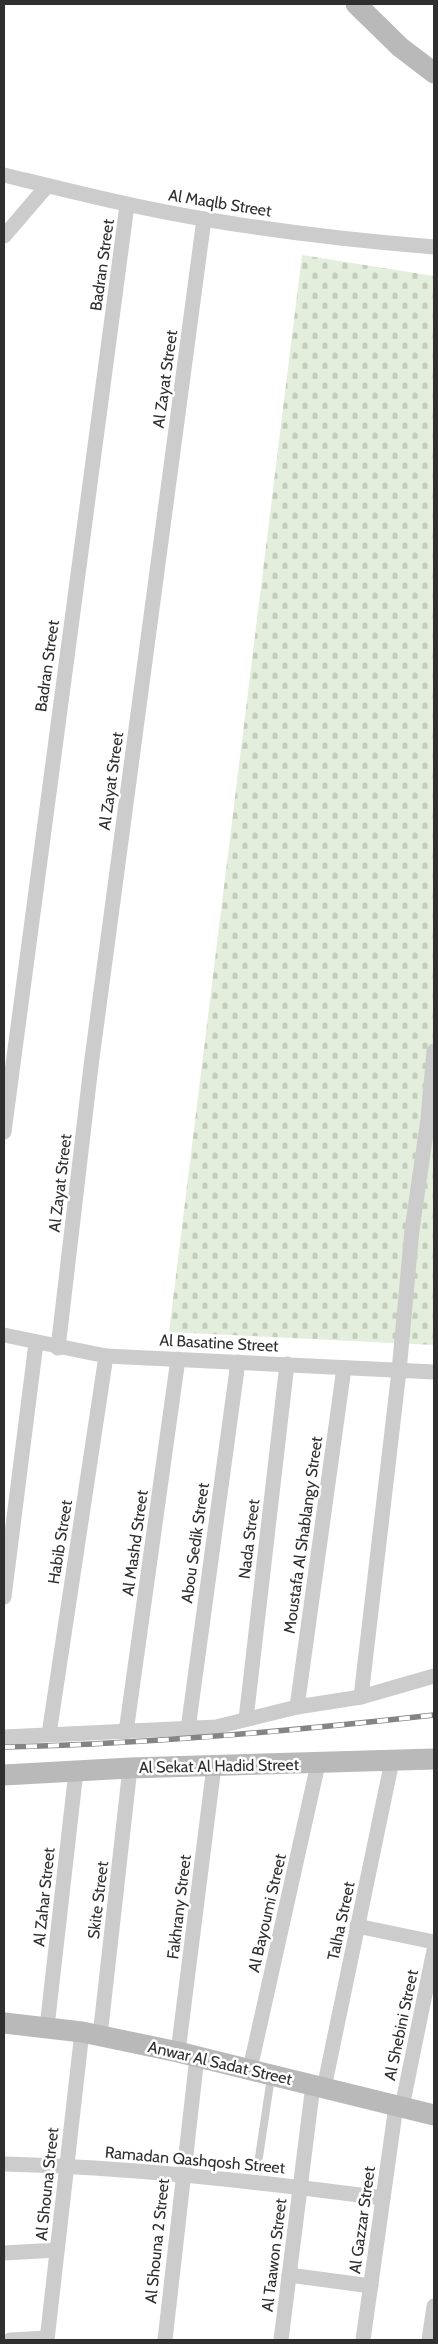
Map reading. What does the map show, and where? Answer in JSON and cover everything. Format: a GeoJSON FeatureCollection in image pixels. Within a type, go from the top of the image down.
{"type":"FeatureCollection","features":[{"type":"Feature","properties":{"kind":"street"},"geometry":{"type":"LineString","coordinates":[[356,4],[400,47],[434,73]]}},
{"type":"Feature","properties":{"kind":"street","name":"Al Maqlb Street"},"geometry":{"type":"LineString","coordinates":[[4,175],[127,205],[204,219],[269,229],[434,247]]}},
{"type":"Feature","properties":{"kind":"street"},"geometry":{"type":"LineString","coordinates":[[4,236],[47,186]]}},
{"type":"Feature","properties":{"kind":"street","name":"Badran Street"},"geometry":{"type":"LineString","coordinates":[[4,1132],[127,205]]}},
{"type":"Feature","properties":{"kind":"street","name":"Al Zayat Street"},"geometry":{"type":"LineString","coordinates":[[58,1348],[91,1066],[204,219]]}},
{"type":"Feature","properties":{"kind":"street"},"geometry":{"type":"LineString","coordinates":[[362,1698],[399,1371],[412,1230],[428,1119],[434,1051]]}},
{"type":"Feature","properties":{"kind":"street","name":"Al Basatine Street"},"geometry":{"type":"LineString","coordinates":[[4,1335],[58,1348],[106,1356],[434,1372]]}},
{"type":"Feature","properties":{"kind":"street"},"geometry":{"type":"LineString","coordinates":[[4,1597],[36,1343]]}},
{"type":"Feature","properties":{"kind":"street","name":"Habib Street"},"geometry":{"type":"LineString","coordinates":[[49,1734],[106,1356]]}},
{"type":"Feature","properties":{"kind":"street","name":"Al Mashd Street"},"geometry":{"type":"LineString","coordinates":[[126,1732],[178,1359]]}},
{"type":"Feature","properties":{"kind":"street","name":"Abou Sedik Street"},"geometry":{"type":"LineString","coordinates":[[188,1729],[238,1362]]}},
{"type":"Feature","properties":{"kind":"street","name":"Nada Street"},"geometry":{"type":"LineString","coordinates":[[246,1719],[287,1364]]}},
{"type":"Feature","properties":{"kind":"street","name":"Moustafa Al Shablangy Street"},"geometry":{"type":"LineString","coordinates":[[297,1708],[344,1368]]}},
{"type":"Feature","properties":{"kind":"street"},"geometry":{"type":"LineString","coordinates":[[4,1737],[216,1727],[297,1708],[362,1698],[434,1676]]}},
{"type":"Feature","properties":{"kind":"street","name":"Al Sekat Al Hadid Street"},"geometry":{"type":"LineString","coordinates":[[4,1775],[130,1768],[318,1764],[434,1759]]}},
{"type":"Feature","properties":{"kind":"street","name":"Talha Street"},"geometry":{"type":"LineString","coordinates":[[318,2086],[357,1926],[392,1761]]}},
{"type":"Feature","properties":{"kind":"street","name":"Al Bayoumi Street"},"geometry":{"type":"LineString","coordinates":[[250,2069],[318,1764]]}},
{"type":"Feature","properties":{"kind":"street","name":"Fakhrany Street"},"geometry":{"type":"LineString","coordinates":[[188,2054],[214,1766]]}},
{"type":"Feature","properties":{"kind":"street","name":"Skite Street"},"geometry":{"type":"LineString","coordinates":[[90,2034],[130,1768]]}},
{"type":"Feature","properties":{"kind":"street","name":"Al Zahar Street"},"geometry":{"type":"LineString","coordinates":[[47,2027],[76,1771]]}},
{"type":"Feature","properties":{"kind":"street"},"geometry":{"type":"LineString","coordinates":[[357,1926],[434,1942]]}},
{"type":"Feature","properties":{"kind":"street","name":"Al Shebini Street"},"geometry":{"type":"LineString","coordinates":[[399,2106],[434,1950]]}},
{"type":"Feature","properties":{"kind":"street","name":"Anwar Al Sadat Street"},"geometry":{"type":"LineString","coordinates":[[4,2023],[90,2034],[188,2054],[434,2115]]}},
{"type":"Feature","properties":{"kind":"street","name":"Al Shouna Street"},"geometry":{"type":"LineString","coordinates":[[47,2339],[67,2165],[90,2034]]}},
{"type":"Feature","properties":{"kind":"street","name":"Al Shouna 2 Street"},"geometry":{"type":"LineString","coordinates":[[164,2340],[182,2175],[188,2054]]}},
{"type":"Feature","properties":{"kind":"street","name":"Al Taawon Street"},"geometry":{"type":"LineString","coordinates":[[281,2340],[300,2187],[318,2086]]}},
{"type":"Feature","properties":{"kind":"street","name":"Al Gazzar Street"},"geometry":{"type":"LineString","coordinates":[[363,2340],[383,2198],[399,2106]]}},
{"type":"Feature","properties":{"kind":"street","name":"Ramadan Qashqosh Street"},"geometry":{"type":"LineString","coordinates":[[4,2164],[67,2165],[182,2175],[383,2198]]}},
{"type":"Feature","properties":{"kind":"street"},"geometry":{"type":"LineString","coordinates":[[4,2253],[57,2250]]}},
{"type":"Feature","properties":{"kind":"street"},"geometry":{"type":"LineString","coordinates":[[290,2275],[370,2286]]}},
{"type":"Feature","properties":{"kind":"street"},"geometry":{"type":"LineString","coordinates":[[429,2340],[434,2306]]}},
{"type":"Feature","properties":{"kind":"street"},"geometry":{"type":"LineString","coordinates":[[10,2340],[47,2339]]}},
{"type":"Feature","properties":{"kind":"lane"},"geometry":{"type":"LineString","coordinates":[[259,2157],[271,2075]]}},
{"type":"Feature","properties":{"kind":"green space"},"geometry":{"type":"Polygon","coordinates":[[[302,255],[434,276],[434,1345],[169,1332],[302,255]]]}},
{"type":"Feature","properties":{"kind":"railway"},"geometry":{"type":"LineString","coordinates":[[4,1747],[112,1743],[219,1736],[434,1715]]}}]}
